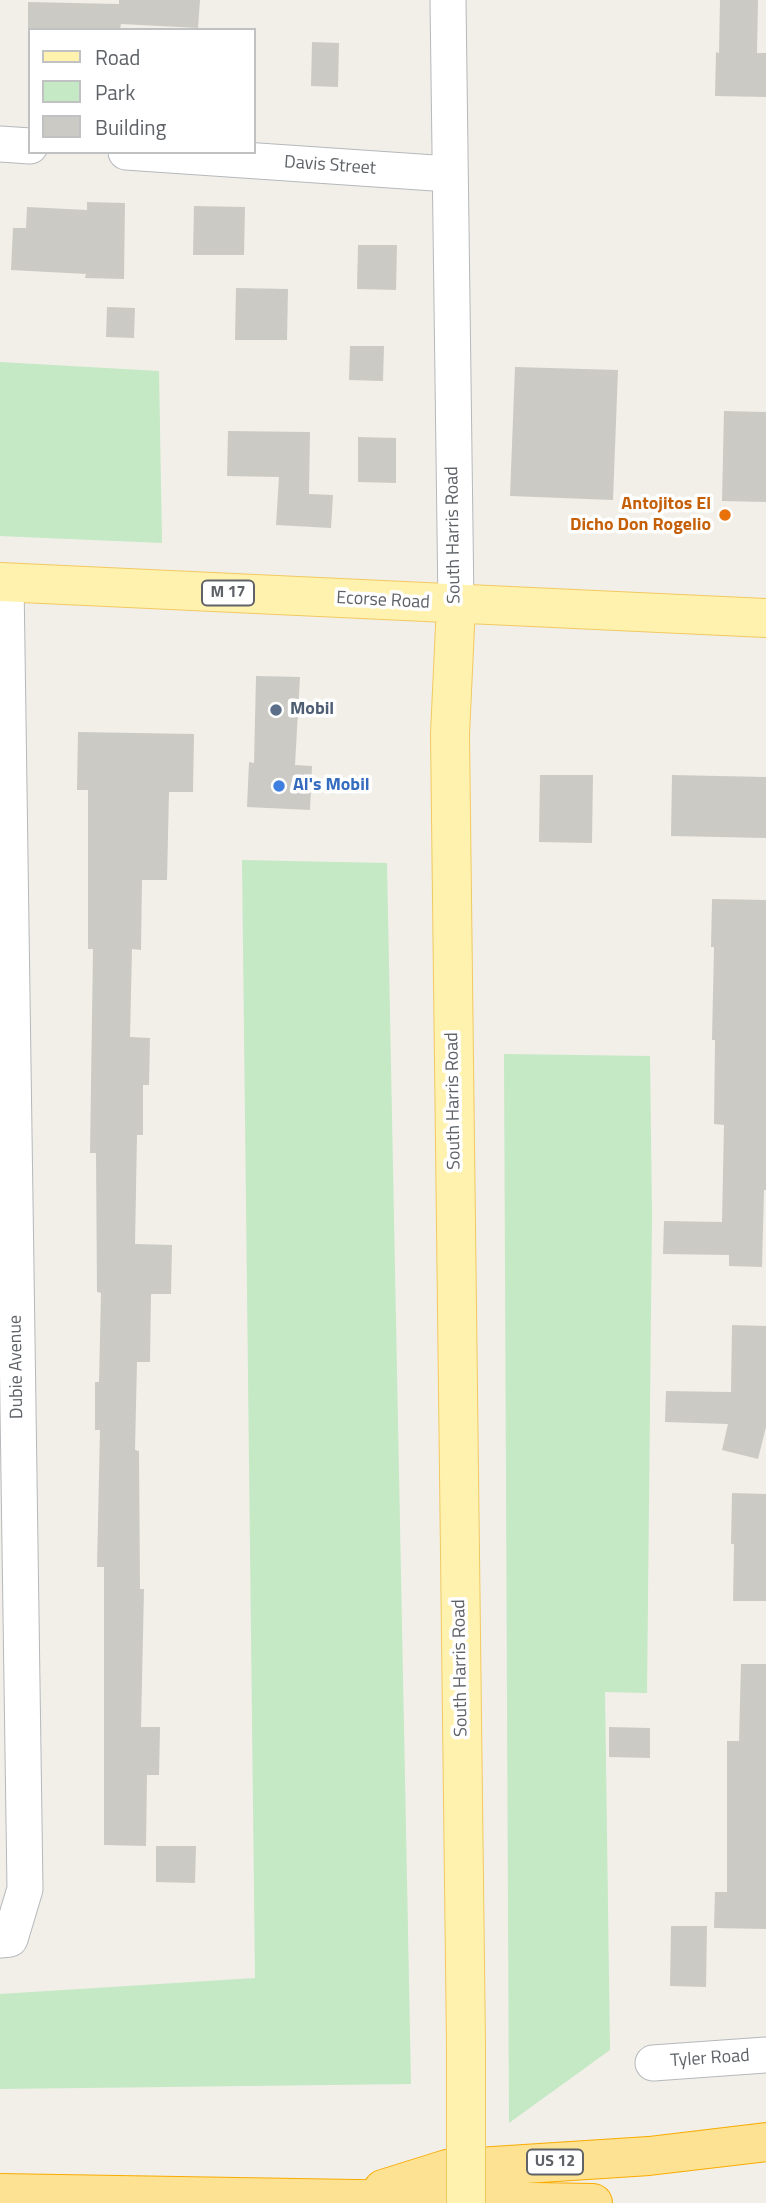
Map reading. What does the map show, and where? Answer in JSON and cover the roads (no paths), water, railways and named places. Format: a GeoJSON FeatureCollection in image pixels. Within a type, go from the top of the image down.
{"type":"FeatureCollection","features":[{"type":"Feature","properties":{"kind":"highway","name":"US 12"},"geometry":{"type":"LineString","coordinates":[[347,2200],[447,2169],[649,2156],[766,2142]]}},
{"type":"Feature","properties":{"kind":"highway"},"geometry":{"type":"LineString","coordinates":[[0,2193],[593,2203]]}},
{"type":"Feature","properties":{"kind":"main road","name":"Ecorse Road"},"geometry":{"type":"LineString","coordinates":[[3,582],[766,618]]}},
{"type":"Feature","properties":{"kind":"main road","name":"South Harris Road"},"geometry":{"type":"LineString","coordinates":[[456,605],[450,746],[466,2203]]}},
{"type":"Feature","properties":{"kind":"street","name":"South Harris Road"},"geometry":{"type":"LineString","coordinates":[[448,0],[456,605]]}},
{"type":"Feature","properties":{"kind":"street"},"geometry":{"type":"LineString","coordinates":[[0,144],[28,146]]}},
{"type":"Feature","properties":{"kind":"street","name":"Davis Street"},"geometry":{"type":"LineString","coordinates":[[155,154],[449,174]]}},
{"type":"Feature","properties":{"kind":"street","name":"Dubie Avenue"},"geometry":{"type":"LineString","coordinates":[[3,582],[25,1889],[5,1940]]}},
{"type":"Feature","properties":{"kind":"street","name":"Tyler Road"},"geometry":{"type":"LineString","coordinates":[[653,2063],[766,2055]]}},
{"type":"Feature","properties":{"kind":"place","name":"Antojitos El Dicho Don Rogelio"},"geometry":{"type":"Point","coordinates":[725,515]}},
{"type":"Feature","properties":{"kind":"place","name":"Mobil"},"geometry":{"type":"Point","coordinates":[276,710]}},
{"type":"Feature","properties":{"kind":"place","name":"Al's Mobil"},"geometry":{"type":"Point","coordinates":[279,786]}}]}
